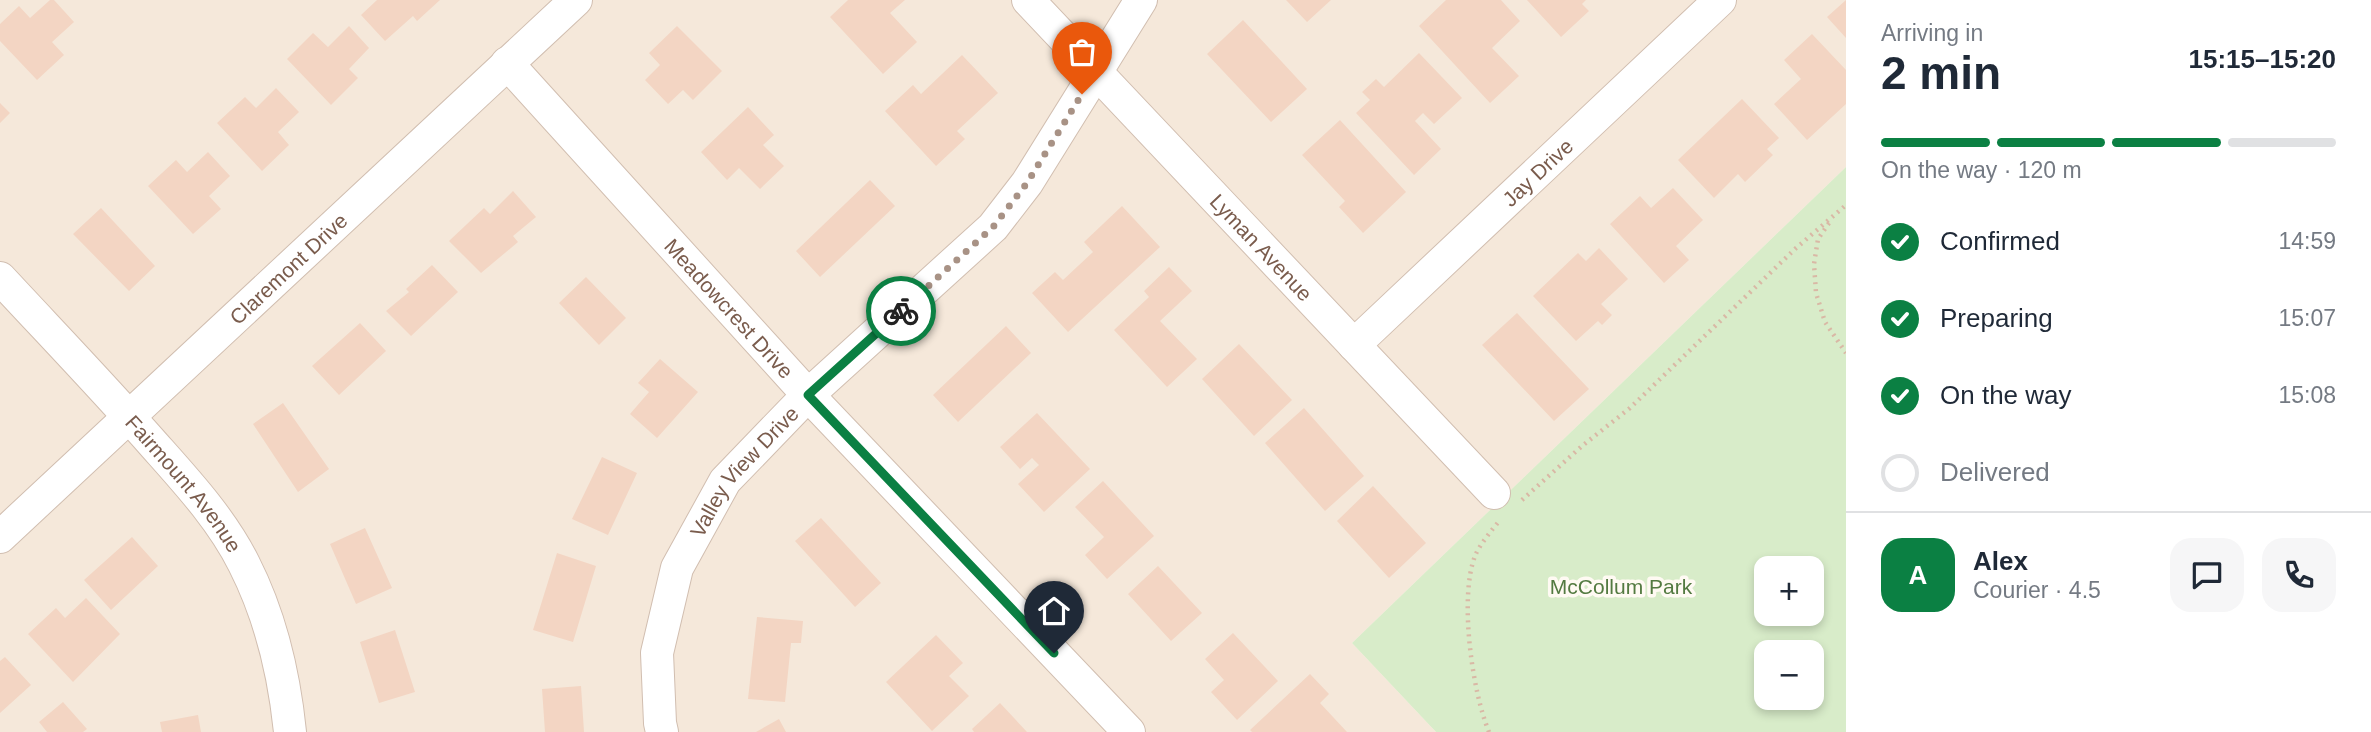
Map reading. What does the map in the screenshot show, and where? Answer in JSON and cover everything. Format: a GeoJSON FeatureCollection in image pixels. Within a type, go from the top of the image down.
{"type":"FeatureCollection","features":[{"type":"Feature","properties":{"kind":"street","name":"Claremont Drive"},"geometry":{"type":"LineString","coordinates":[[0,537],[576,0]]}},
{"type":"Feature","properties":{"kind":"street","name":"Lyman Avenue"},"geometry":{"type":"LineString","coordinates":[[1028,0],[1507,503]]}},
{"type":"Feature","properties":{"kind":"street","name":"Valley View Drive"},"geometry":{"type":"LineString","coordinates":[[662,732],[657,653],[677,568],[724,481],[808,395],[993,227],[1027,183],[1141,0]]}},
{"type":"Feature","properties":{"kind":"street","name":"Jay Drive"},"geometry":{"type":"LineString","coordinates":[[1354,345],[1720,0]]}},
{"type":"Feature","properties":{"kind":"street","name":"Meadowcrest Drive"},"geometry":{"type":"LineString","coordinates":[[506,63],[808,395],[1129,732]]}},
{"type":"Feature","properties":{"kind":"street","name":"Fairmount Avenue"},"geometry":{"type":"LineString","coordinates":[[0,278],[129,416],[217,520],[244,564],[268,618],[281,667],[290,732]]}},
{"type":"Feature","properties":{"kind":"path"},"geometry":{"type":"LineString","coordinates":[[1489,732],[1481,713],[1468,620],[1471,576],[1476,554],[1499,522],[1507,503],[1630,408],[1795,249],[1846,205]]}},
{"type":"Feature","properties":{"kind":"path"},"geometry":{"type":"LineString","coordinates":[[1833,216],[1818,239],[1814,264],[1816,293],[1825,322],[1846,353]]}},
{"type":"Feature","properties":{"kind":"shaded area"},"geometry":{"type":"Polygon","coordinates":[[[0,0],[1846,0],[1846,167],[1352,643],[1436,732],[0,732],[0,0]]]}},
{"type":"Feature","properties":{"kind":"green space","name":"McCollum Park"},"geometry":{"type":"Polygon","coordinates":[[[1846,167],[1846,732],[1436,732],[1352,643],[1846,167]]]}},
{"type":"Feature","properties":{"kind":"building"},"geometry":{"type":"Polygon","coordinates":[[[50,0],[54,0],[74,22],[52,42],[64,55],[37,80],[0,41],[0,24],[19,6],[30,18],[50,0]]]}},
{"type":"Feature","properties":{"kind":"building"},"geometry":{"type":"Polygon","coordinates":[[[377,0],[440,0],[417,21],[413,16],[385,41],[361,15],[377,0]]]}},
{"type":"Feature","properties":{"kind":"building"},"geometry":{"type":"Polygon","coordinates":[[[848,0],[905,0],[890,13],[917,42],[883,74],[830,17],[848,0]]]}},
{"type":"Feature","properties":{"kind":"building"},"geometry":{"type":"Polygon","coordinates":[[[1286,0],[1331,0],[1307,22],[1286,0]]]}},
{"type":"Feature","properties":{"kind":"building"},"geometry":{"type":"Polygon","coordinates":[[[1446,0],[1501,0],[1520,21],[1492,48],[1519,76],[1490,103],[1419,26],[1446,0]]]}},
{"type":"Feature","properties":{"kind":"building"},"geometry":{"type":"Polygon","coordinates":[[[1527,0],[1586,0],[1582,4],[1589,11],[1561,37],[1527,0]]]}},
{"type":"Feature","properties":{"kind":"building"},"geometry":{"type":"Polygon","coordinates":[[[1846,0],[1846,38],[1827,17],[1846,0]]]}},
{"type":"Feature","properties":{"kind":"building"},"geometry":{"type":"Polygon","coordinates":[[[1243,20],[1307,89],[1271,122],[1207,54],[1243,20]]]}},
{"type":"Feature","properties":{"kind":"building"},"geometry":{"type":"Polygon","coordinates":[[[349,26],[369,48],[349,69],[358,78],[331,105],[287,59],[313,33],[328,47],[349,26]]]}},
{"type":"Feature","properties":{"kind":"building"},"geometry":{"type":"Polygon","coordinates":[[[677,26],[722,71],[693,100],[683,90],[668,104],[645,80],[660,65],[649,53],[677,26]]]}},
{"type":"Feature","properties":{"kind":"building"},"geometry":{"type":"Polygon","coordinates":[[[1812,34],[1846,70],[1846,104],[1807,140],[1774,104],[1801,79],[1784,60],[1812,34]]]}},
{"type":"Feature","properties":{"kind":"building"},"geometry":{"type":"Polygon","coordinates":[[[1419,53],[1462,98],[1434,124],[1423,113],[1415,121],[1441,149],[1414,175],[1356,113],[1370,100],[1362,92],[1376,79],[1384,87],[1419,53]]]}},
{"type":"Feature","properties":{"kind":"building"},"geometry":{"type":"Polygon","coordinates":[[[962,55],[998,93],[957,131],[965,139],[936,166],[885,111],[913,85],[921,94],[962,55]]]}},
{"type":"Feature","properties":{"kind":"building"},"geometry":{"type":"Polygon","coordinates":[[[276,88],[299,112],[278,132],[289,145],[262,171],[217,123],[245,97],[256,108],[276,88]]]}},
{"type":"Feature","properties":{"kind":"building"},"geometry":{"type":"Polygon","coordinates":[[[1742,99],[1779,138],[1767,149],[1773,155],[1745,182],[1738,174],[1714,198],[1678,160],[1742,99]]]}},
{"type":"Feature","properties":{"kind":"building"},"geometry":{"type":"Polygon","coordinates":[[[0,103],[10,113],[0,123],[0,103]]]}},
{"type":"Feature","properties":{"kind":"building"},"geometry":{"type":"Polygon","coordinates":[[[748,107],[774,135],[763,145],[784,166],[760,189],[739,168],[727,180],[701,152],[748,107]]]}},
{"type":"Feature","properties":{"kind":"building"},"geometry":{"type":"Polygon","coordinates":[[[1340,120],[1406,192],[1363,233],[1339,207],[1345,201],[1302,155],[1340,120]]]}},
{"type":"Feature","properties":{"kind":"building"},"geometry":{"type":"Polygon","coordinates":[[[208,152],[230,176],[209,196],[221,209],[193,234],[148,186],[176,160],[187,172],[208,152]]]}},
{"type":"Feature","properties":{"kind":"building"},"geometry":{"type":"Polygon","coordinates":[[[870,180],[895,206],[820,277],[796,251],[870,180]]]}},
{"type":"Feature","properties":{"kind":"building"},"geometry":{"type":"Polygon","coordinates":[[[1673,188],[1703,220],[1676,246],[1689,260],[1664,283],[1610,224],[1640,196],[1651,208],[1673,188]]]}},
{"type":"Feature","properties":{"kind":"building"},"geometry":{"type":"Polygon","coordinates":[[[513,191],[536,217],[513,236],[518,242],[481,273],[449,241],[484,208],[490,214],[513,191]]]}},
{"type":"Feature","properties":{"kind":"building"},"geometry":{"type":"Polygon","coordinates":[[[1122,206],[1160,247],[1068,332],[1032,293],[1055,272],[1063,280],[1093,252],[1084,242],[1122,206]]]}},
{"type":"Feature","properties":{"kind":"building"},"geometry":{"type":"Polygon","coordinates":[[[101,208],[155,266],[129,291],[73,234],[101,208]]]}},
{"type":"Feature","properties":{"kind":"building"},"geometry":{"type":"Polygon","coordinates":[[[1599,248],[1628,279],[1601,304],[1612,315],[1602,325],[1598,321],[1576,341],[1533,296],[1578,253],[1586,261],[1599,248]]]}},
{"type":"Feature","properties":{"kind":"building"},"geometry":{"type":"Polygon","coordinates":[[[432,265],[458,292],[411,336],[386,311],[409,292],[406,289],[432,265]]]}},
{"type":"Feature","properties":{"kind":"building"},"geometry":{"type":"Polygon","coordinates":[[[1169,267],[1192,291],[1160,321],[1197,359],[1167,387],[1114,330],[1149,297],[1144,291],[1169,267]]]}},
{"type":"Feature","properties":{"kind":"building"},"geometry":{"type":"Polygon","coordinates":[[[586,277],[626,318],[599,345],[559,303],[586,277]]]}},
{"type":"Feature","properties":{"kind":"building"},"geometry":{"type":"Polygon","coordinates":[[[1517,313],[1589,389],[1554,421],[1482,345],[1517,313]]]}},
{"type":"Feature","properties":{"kind":"building"},"geometry":{"type":"Polygon","coordinates":[[[360,323],[386,351],[339,395],[312,366],[360,323]]]}},
{"type":"Feature","properties":{"kind":"building"},"geometry":{"type":"Polygon","coordinates":[[[1006,326],[1031,353],[958,422],[933,395],[1006,326]]]}},
{"type":"Feature","properties":{"kind":"building"},"geometry":{"type":"Polygon","coordinates":[[[1239,344],[1292,400],[1254,436],[1202,379],[1239,344]]]}},
{"type":"Feature","properties":{"kind":"building"},"geometry":{"type":"Polygon","coordinates":[[[660,359],[698,392],[657,438],[630,414],[649,392],[638,383],[660,359]]]}},
{"type":"Feature","properties":{"kind":"building"},"geometry":{"type":"Polygon","coordinates":[[[283,403],[329,469],[298,492],[253,424],[283,403]]]}},
{"type":"Feature","properties":{"kind":"building"},"geometry":{"type":"Polygon","coordinates":[[[1304,408],[1364,476],[1325,511],[1265,443],[1304,408]]]}},
{"type":"Feature","properties":{"kind":"building"},"geometry":{"type":"Polygon","coordinates":[[[1037,413],[1090,469],[1044,512],[1018,484],[1039,465],[1032,458],[1020,469],[1000,447],[1037,413]]]}},
{"type":"Feature","properties":{"kind":"building"},"geometry":{"type":"Polygon","coordinates":[[[602,457],[637,473],[608,535],[572,519],[602,457]]]}},
{"type":"Feature","properties":{"kind":"building"},"geometry":{"type":"Polygon","coordinates":[[[1103,481],[1154,536],[1107,579],[1085,555],[1104,537],[1075,507],[1103,481]]]}},
{"type":"Feature","properties":{"kind":"building"},"geometry":{"type":"Polygon","coordinates":[[[1373,486],[1426,543],[1389,578],[1337,521],[1373,486]]]}},
{"type":"Feature","properties":{"kind":"building"},"geometry":{"type":"Polygon","coordinates":[[[821,518],[881,583],[855,607],[795,541],[821,518]]]}},
{"type":"Feature","properties":{"kind":"building"},"geometry":{"type":"Polygon","coordinates":[[[365,528],[392,588],[356,604],[330,544],[365,528]]]}},
{"type":"Feature","properties":{"kind":"building"},"geometry":{"type":"Polygon","coordinates":[[[132,537],[158,566],[111,610],[84,580],[132,537]]]}},
{"type":"Feature","properties":{"kind":"building"},"geometry":{"type":"Polygon","coordinates":[[[557,553],[596,566],[573,642],[533,630],[557,553]]]}},
{"type":"Feature","properties":{"kind":"building"},"geometry":{"type":"Polygon","coordinates":[[[1158,566],[1202,613],[1171,641],[1128,594],[1158,566]]]}},
{"type":"Feature","properties":{"kind":"building"},"geometry":{"type":"Polygon","coordinates":[[[86,598],[120,634],[73,682],[28,634],[56,608],[65,618],[86,598]]]}},
{"type":"Feature","properties":{"kind":"building"},"geometry":{"type":"Polygon","coordinates":[[[757,617],[803,621],[801,643],[791,643],[785,702],[748,699],[757,617]]]}},
{"type":"Feature","properties":{"kind":"building"},"geometry":{"type":"Polygon","coordinates":[[[395,630],[415,692],[379,703],[360,642],[395,630]]]}},
{"type":"Feature","properties":{"kind":"building"},"geometry":{"type":"Polygon","coordinates":[[[1233,633],[1278,681],[1237,720],[1211,692],[1224,680],[1205,659],[1233,633]]]}},
{"type":"Feature","properties":{"kind":"building"},"geometry":{"type":"Polygon","coordinates":[[[936,635],[963,663],[949,676],[969,696],[932,731],[886,682],[936,635]]]}},
{"type":"Feature","properties":{"kind":"building"},"geometry":{"type":"Polygon","coordinates":[[[5,657],[31,685],[0,713],[0,661],[5,657]]]}},
{"type":"Feature","properties":{"kind":"building"},"geometry":{"type":"Polygon","coordinates":[[[1310,674],[1329,694],[1320,703],[1347,732],[1250,730],[1310,674]]]}},
{"type":"Feature","properties":{"kind":"building"},"geometry":{"type":"Polygon","coordinates":[[[581,686],[584,732],[545,732],[542,689],[581,686]]]}},
{"type":"Feature","properties":{"kind":"building"},"geometry":{"type":"Polygon","coordinates":[[[63,702],[87,729],[83,732],[47,732],[39,722],[63,702]]]}},
{"type":"Feature","properties":{"kind":"building"},"geometry":{"type":"Polygon","coordinates":[[[1000,703],[1027,732],[974,732],[972,729],[1000,703]]]}},
{"type":"Feature","properties":{"kind":"building"},"geometry":{"type":"Polygon","coordinates":[[[198,715],[201,732],[162,732],[160,722],[198,715]]]}},
{"type":"Feature","properties":{"kind":"building"},"geometry":{"type":"Polygon","coordinates":[[[779,719],[786,732],[756,732],[779,719]]]}},
{"type":"Feature","properties":{"kind":"way so far"},"geometry":{"type":"LineString","coordinates":[[901,311],[993,227],[1027,183],[1082,94]]}},
{"type":"Feature","properties":{"kind":"route"},"geometry":{"type":"LineString","coordinates":[[901,311],[808,395],[1054,653]]}}]}
